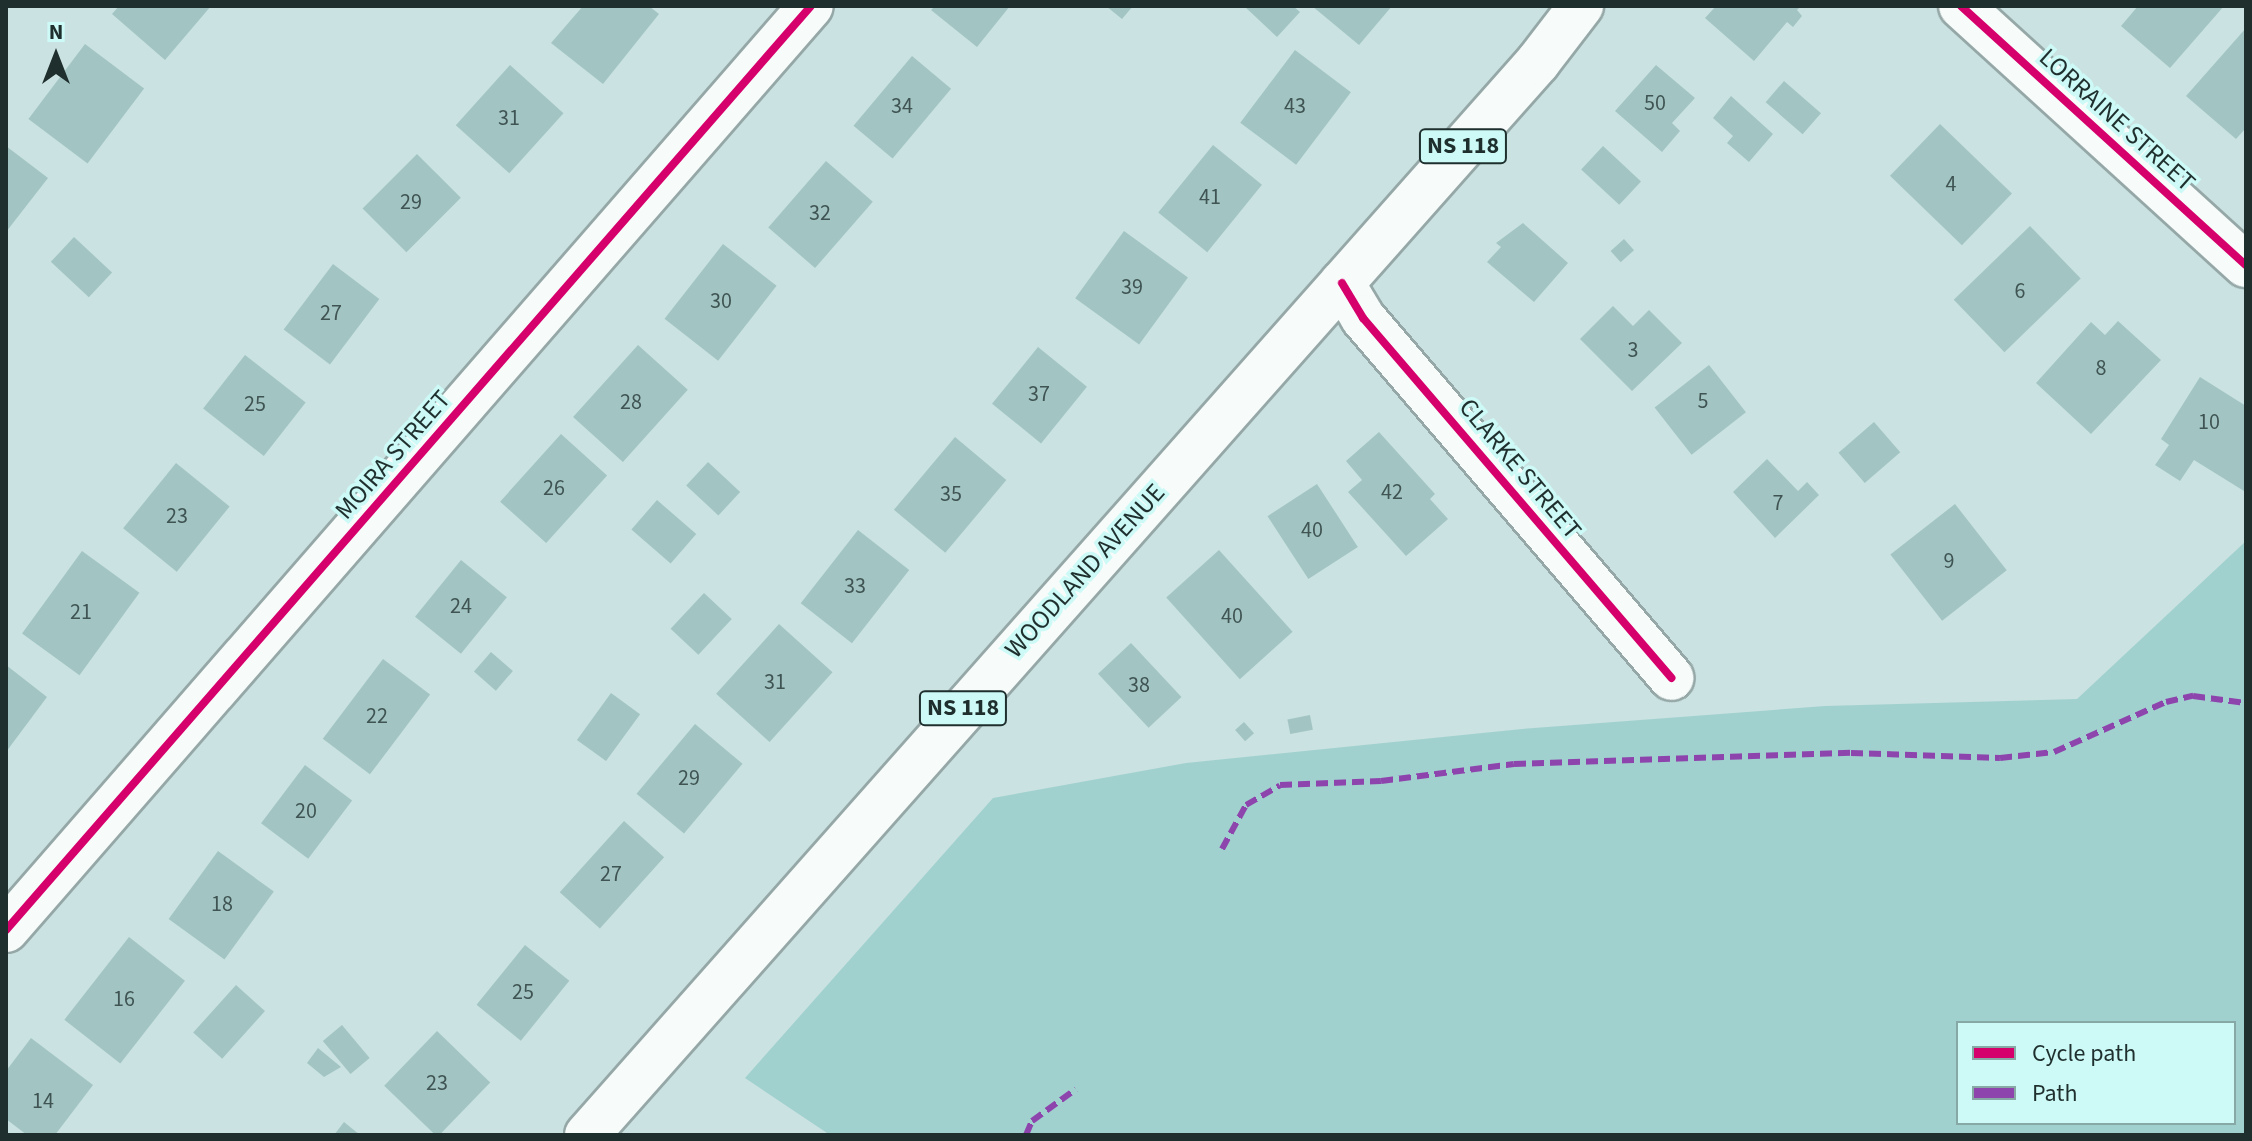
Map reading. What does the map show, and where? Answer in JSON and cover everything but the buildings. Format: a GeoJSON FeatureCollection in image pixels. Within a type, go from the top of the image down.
{"type":"FeatureCollection","features":[{"type":"Feature","properties":{"kind":"street","name":"MOIRA STREET"},"geometry":{"type":"LineString","coordinates":[[6,930],[811,6]]}},
{"type":"Feature","properties":{"kind":"street","name":"WOODLAND AVENUE"},"geometry":{"type":"LineString","coordinates":[[587,1135],[1538,62],[1581,6]]}},
{"type":"Feature","properties":{"kind":"street","name":"LORRAINE STREET"},"geometry":{"type":"LineString","coordinates":[[1961,6],[2246,265]]}},
{"type":"Feature","properties":{"kind":"street","name":"CLARKE STREET"},"geometry":{"type":"LineString","coordinates":[[1342,283],[1363,318],[1672,678]]}},
{"type":"Feature","properties":{"kind":"shaded area"},"geometry":{"type":"Polygon","coordinates":[[[2246,541],[2246,1135],[830,1135],[745,1078],[993,798],[1186,763],[1522,729],[1825,706],[2077,699],[2246,541]]]}},
{"type":"Feature","properties":{"kind":"marked path"},"geometry":{"type":"LineString","coordinates":[[1222,849],[1246,805],[1280,785],[1381,781],[1514,764],[1851,753],[2000,758],[2054,752],[2166,702],[2193,696],[2246,703]]}},
{"type":"Feature","properties":{"kind":"marked path"},"geometry":{"type":"LineString","coordinates":[[1026,1135],[1032,1121],[1076,1089]]}},
{"type":"Feature","properties":{"kind":"cycle path"},"geometry":{"type":"LineString","coordinates":[[6,930],[811,6]]}},
{"type":"Feature","properties":{"kind":"cycle path"},"geometry":{"type":"LineString","coordinates":[[1961,6],[2246,265]]}},
{"type":"Feature","properties":{"kind":"cycle path"},"geometry":{"type":"LineString","coordinates":[[1342,283],[1363,318],[1672,678]]}}]}
